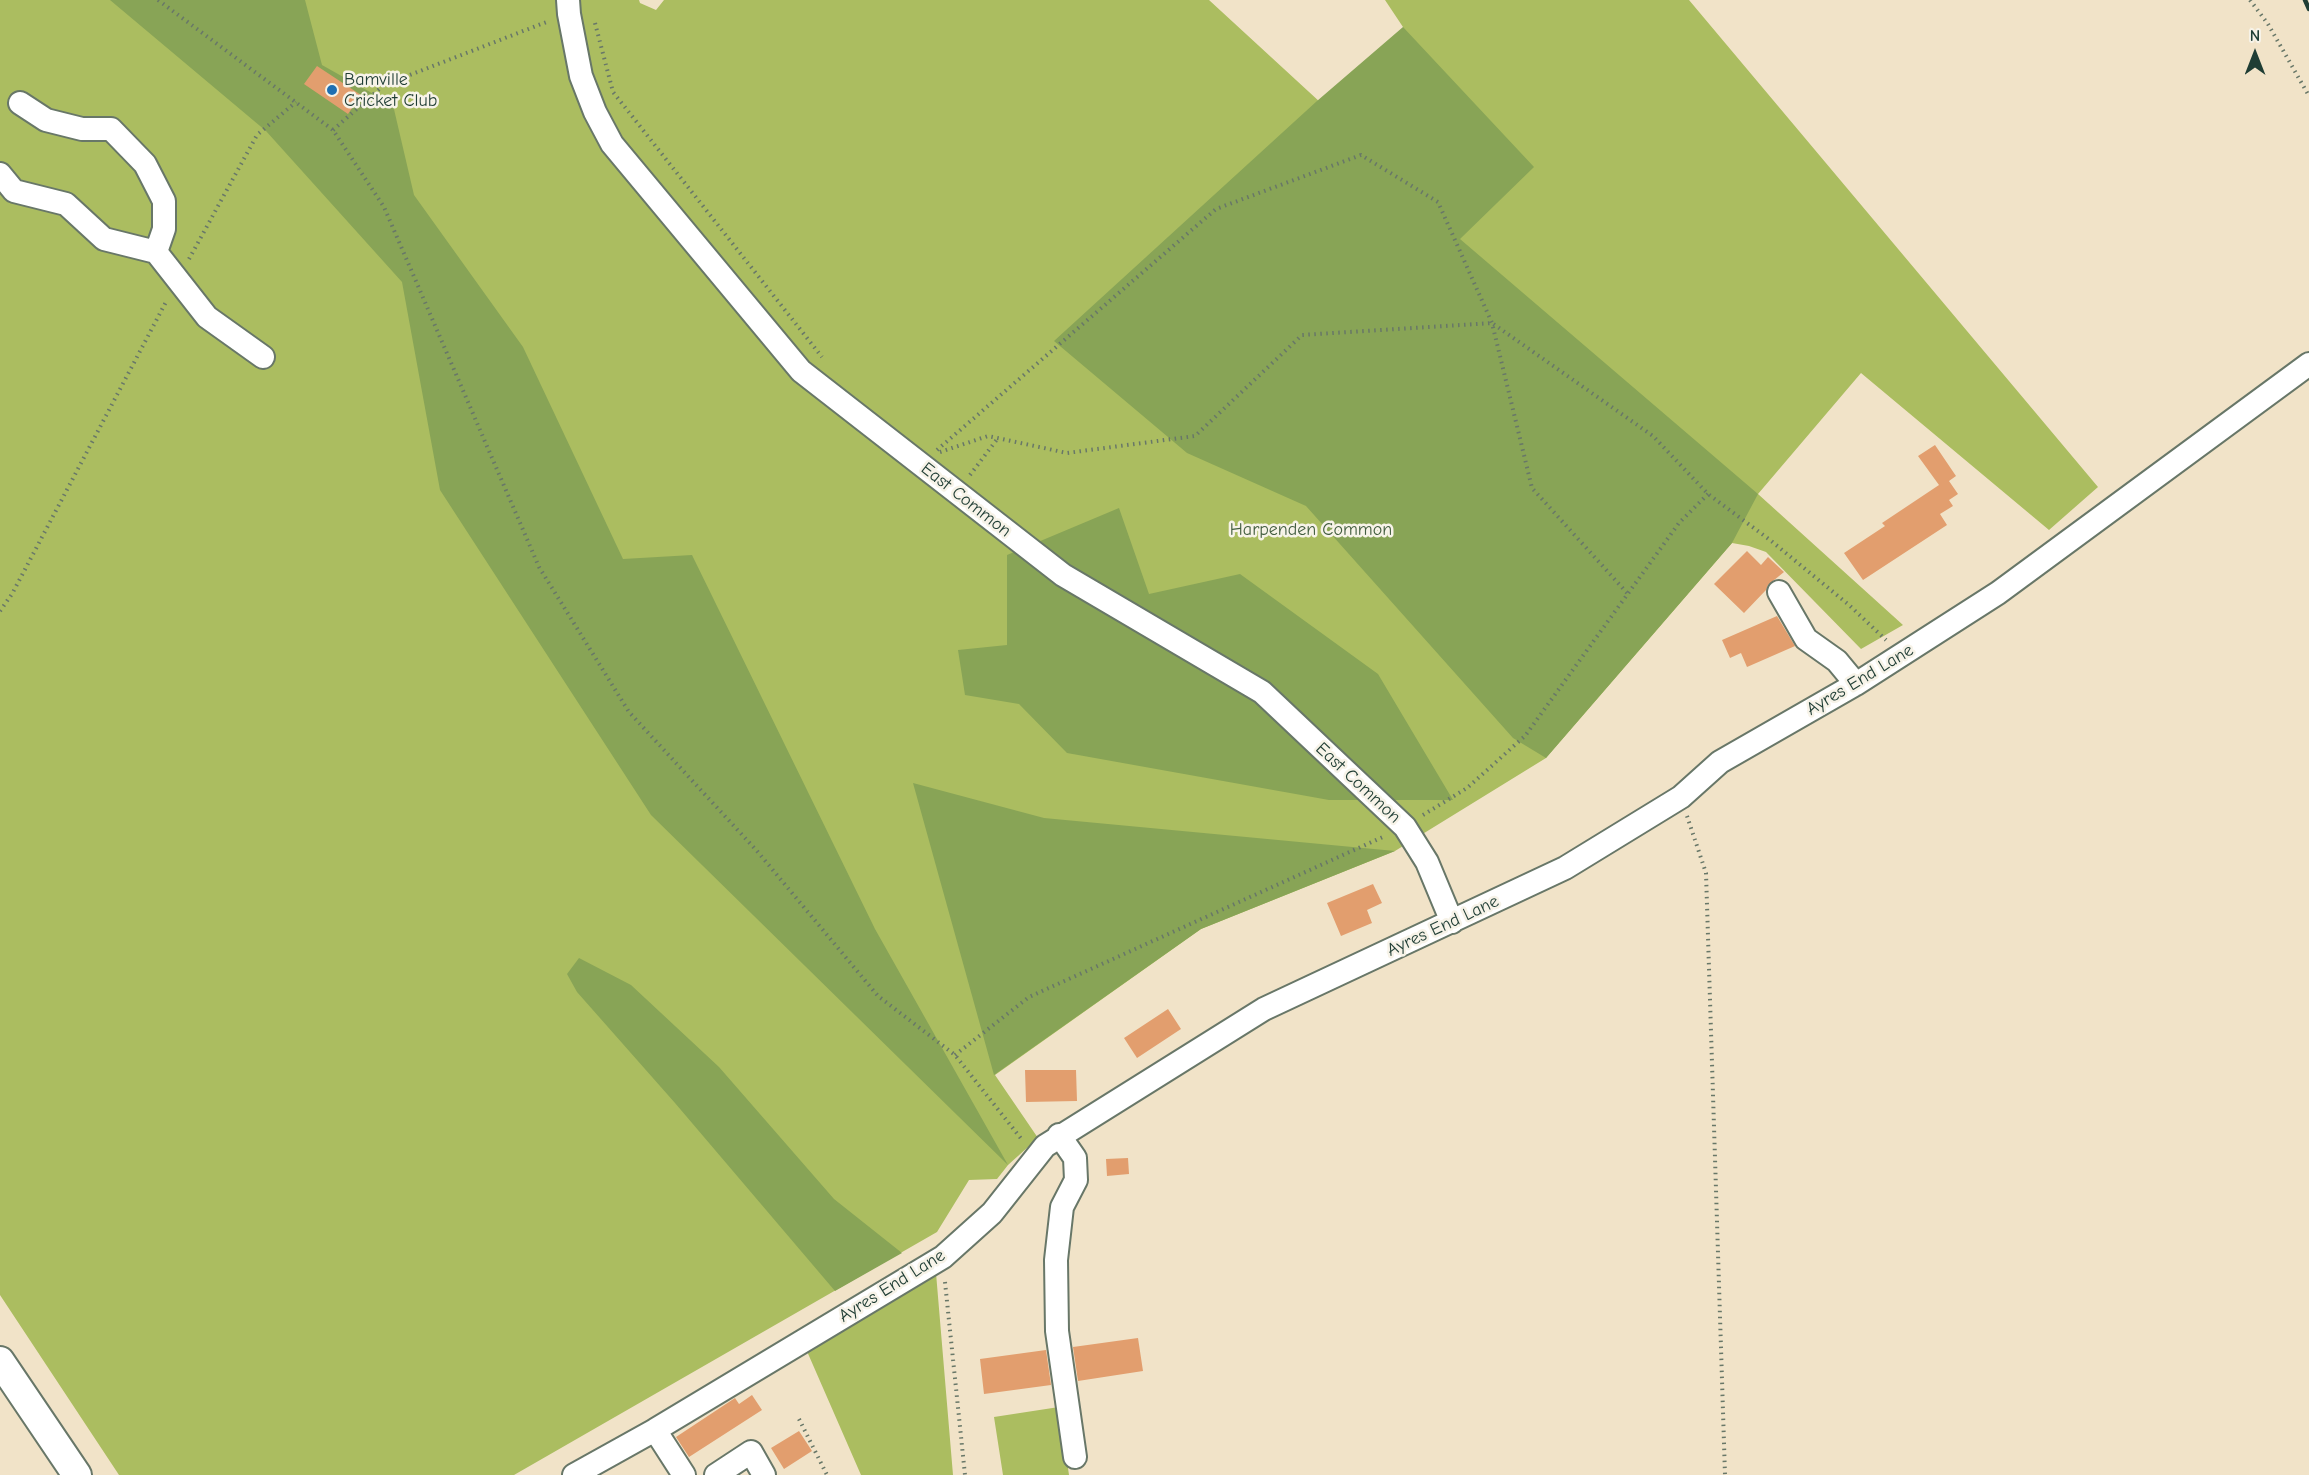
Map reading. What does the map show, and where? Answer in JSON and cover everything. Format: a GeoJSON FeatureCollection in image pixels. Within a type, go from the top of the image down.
{"type":"FeatureCollection","features":[{"type":"Feature","properties":{"kind":"main road"},"geometry":{"type":"LineString","coordinates":[[0,1360],[77,1475]]}},
{"type":"Feature","properties":{"kind":"street","name":"East Common"},"geometry":{"type":"LineString","coordinates":[[568,7],[581,76],[595,112],[612,144],[801,370],[1063,575],[1262,692],[1405,827],[1427,862],[1452,922]]}},
{"type":"Feature","properties":{"kind":"street"},"geometry":{"type":"LineString","coordinates":[[20,104],[46,120],[82,129],[111,129],[145,164],[164,201],[164,229],[156,252]]}},
{"type":"Feature","properties":{"kind":"street"},"geometry":{"type":"LineString","coordinates":[[0,174],[14,191],[66,204],[104,239],[156,252],[207,317],[263,357]]}},
{"type":"Feature","properties":{"kind":"street","name":"Ayres End Lane"},"geometry":{"type":"LineString","coordinates":[[574,1475],[655,1430],[943,1257],[992,1213],[1045,1146],[1059,1135],[1264,1009],[1565,868],[1681,797],[1720,762],[1903,655],[1998,593],[2309,364]]}},
{"type":"Feature","properties":{"kind":"street"},"geometry":{"type":"LineString","coordinates":[[1779,592],[1806,639],[1837,661],[1856,684]]}},
{"type":"Feature","properties":{"kind":"street"},"geometry":{"type":"LineString","coordinates":[[1059,1135],[1075,1158],[1076,1180],[1062,1207],[1056,1260],[1057,1331],[1075,1457]]}},
{"type":"Feature","properties":{"kind":"street"},"geometry":{"type":"LineString","coordinates":[[655,1430],[684,1475]]}},
{"type":"Feature","properties":{"kind":"street"},"geometry":{"type":"LineString","coordinates":[[716,1475],[751,1452],[765,1475]]}},
{"type":"Feature","properties":{"kind":"path"},"geometry":{"type":"LineString","coordinates":[[158,0],[333,130],[384,207],[539,567],[629,712],[757,852],[878,996],[955,1055],[1036,1158]]}},
{"type":"Feature","properties":{"kind":"path"},"geometry":{"type":"LineString","coordinates":[[2250,0],[2268,24],[2309,96]]}},
{"type":"Feature","properties":{"kind":"path"},"geometry":{"type":"LineString","coordinates":[[333,130],[384,85],[568,7],[592,9],[613,92],[824,360]]}},
{"type":"Feature","properties":{"kind":"path"},"geometry":{"type":"LineString","coordinates":[[0,611],[12,594],[257,135],[296,102]]}},
{"type":"Feature","properties":{"kind":"path"},"geometry":{"type":"LineString","coordinates":[[1628,594],[1532,488],[1492,323],[1438,202],[1361,154],[1216,209],[932,454],[988,436],[1067,453],[1195,436],[1302,335],[1492,323],[1653,435],[1708,494],[1770,540],[1840,598],[1903,655]]}},
{"type":"Feature","properties":{"kind":"path"},"geometry":{"type":"LineString","coordinates":[[957,492],[998,438]]}},
{"type":"Feature","properties":{"kind":"path"},"geometry":{"type":"LineString","coordinates":[[955,1055],[1029,997],[1405,827],[1467,788],[1525,736],[1679,523],[1708,494]]}},
{"type":"Feature","properties":{"kind":"path"},"geometry":{"type":"LineString","coordinates":[[1681,797],[1706,873],[1725,1475]]}},
{"type":"Feature","properties":{"kind":"path"},"geometry":{"type":"LineString","coordinates":[[943,1257],[965,1475]]}},
{"type":"Feature","properties":{"kind":"path"},"geometry":{"type":"LineString","coordinates":[[799,1419],[827,1475]]}},
{"type":"Feature","properties":{"kind":"green space","name":"Harpenden Common"},"geometry":{"type":"Polygon","coordinates":[[[0,0],[639,0],[640,3],[656,10],[664,0],[1209,0],[1408,183],[1403,27],[1385,0],[1689,0],[2098,487],[2049,530],[1861,373],[1758,494],[1903,625],[1861,649],[1766,552],[1732,543],[1546,758],[1395,851],[1201,929],[995,1075],[1038,1138],[1008,1165],[997,1179],[969,1180],[937,1232],[514,1475],[119,1475],[0,1295],[0,0]]]}},
{"type":"Feature","properties":{"kind":"green space"},"geometry":{"type":"Polygon","coordinates":[[[110,0],[305,0],[322,65],[393,105],[414,195],[523,347],[623,559],[692,555],[875,929],[1008,1165],[651,815],[440,490],[402,282],[266,131],[110,0]]]}},
{"type":"Feature","properties":{"kind":"green space"},"geometry":{"type":"Polygon","coordinates":[[[1403,27],[1534,167],[1460,239],[1758,494],[1732,543],[1546,758],[1513,738],[1306,506],[1187,453],[1054,341],[1317,101],[1403,27]]]}},
{"type":"Feature","properties":{"kind":"green space"},"geometry":{"type":"Polygon","coordinates":[[[1119,508],[1149,594],[1240,574],[1378,674],[1453,800],[1329,800],[1067,753],[1019,704],[965,695],[958,650],[1007,645],[1007,555],[1119,508]]]}},
{"type":"Feature","properties":{"kind":"green space"},"geometry":{"type":"Polygon","coordinates":[[[913,783],[1044,818],[1395,851],[1201,929],[994,1075],[913,783]]]}},
{"type":"Feature","properties":{"kind":"green space"},"geometry":{"type":"Polygon","coordinates":[[[579,958],[631,985],[719,1067],[834,1199],[902,1253],[835,1291],[577,992],[567,974],[579,958]]]}},
{"type":"Feature","properties":{"kind":"green space"},"geometry":{"type":"Polygon","coordinates":[[[936,1273],[953,1475],[861,1475],[806,1349],[936,1273]]]}},
{"type":"Feature","properties":{"kind":"green space"},"geometry":{"type":"Polygon","coordinates":[[[1059,1407],[1069,1475],[1003,1475],[994,1417],[1059,1407]]]}},
{"type":"Feature","properties":{"kind":"building","name":"Bamville Cricket Club"},"geometry":{"type":"Polygon","coordinates":[[[317,66],[361,95],[348,114],[304,84],[317,66]]]}},
{"type":"Feature","properties":{"kind":"building"},"geometry":{"type":"Polygon","coordinates":[[[1935,445],[1956,476],[1949,481],[1958,494],[1949,500],[1953,506],[1940,514],[1947,525],[1863,580],[1844,553],[1885,526],[1882,523],[1939,485],[1918,456],[1935,445]]]}},
{"type":"Feature","properties":{"kind":"building"},"geometry":{"type":"Polygon","coordinates":[[[1747,551],[1761,565],[1768,557],[1784,572],[1768,585],[1744,613],[1714,584],[1747,551]]]}},
{"type":"Feature","properties":{"kind":"building"},"geometry":{"type":"Polygon","coordinates":[[[1777,616],[1795,646],[1747,667],[1741,653],[1730,658],[1722,640],[1777,616]]]}},
{"type":"Feature","properties":{"kind":"building"},"geometry":{"type":"Polygon","coordinates":[[[1373,884],[1382,903],[1367,910],[1372,923],[1341,936],[1327,903],[1373,884]]]}},
{"type":"Feature","properties":{"kind":"building"},"geometry":{"type":"Polygon","coordinates":[[[1168,1009],[1181,1029],[1137,1058],[1124,1038],[1168,1009]]]}},
{"type":"Feature","properties":{"kind":"building"},"geometry":{"type":"Polygon","coordinates":[[[1025,1070],[1076,1070],[1077,1101],[1026,1102],[1025,1070]]]}},
{"type":"Feature","properties":{"kind":"building"},"geometry":{"type":"Polygon","coordinates":[[[1128,1158],[1129,1174],[1107,1176],[1106,1159],[1128,1158]]]}},
{"type":"Feature","properties":{"kind":"building"},"geometry":{"type":"Polygon","coordinates":[[[1138,1338],[1143,1371],[1078,1381],[1073,1347],[1138,1338]]]}},
{"type":"Feature","properties":{"kind":"building"},"geometry":{"type":"Polygon","coordinates":[[[1046,1350],[1051,1385],[984,1394],[980,1359],[1046,1350]]]}},
{"type":"Feature","properties":{"kind":"building"},"geometry":{"type":"Polygon","coordinates":[[[752,1395],[762,1410],[689,1457],[676,1437],[735,1398],[739,1404],[752,1395]]]}},
{"type":"Feature","properties":{"kind":"building"},"geometry":{"type":"Polygon","coordinates":[[[799,1431],[812,1451],[784,1469],[771,1448],[799,1431]]]}},
{"type":"Feature","properties":{"kind":"railway"},"geometry":{"type":"LineString","coordinates":[[2305,0],[2309,9]]}},
{"type":"Feature","properties":{"kind":"place","name":"Bamville Cricket Club"},"geometry":{"type":"Point","coordinates":[332,90]}}]}
